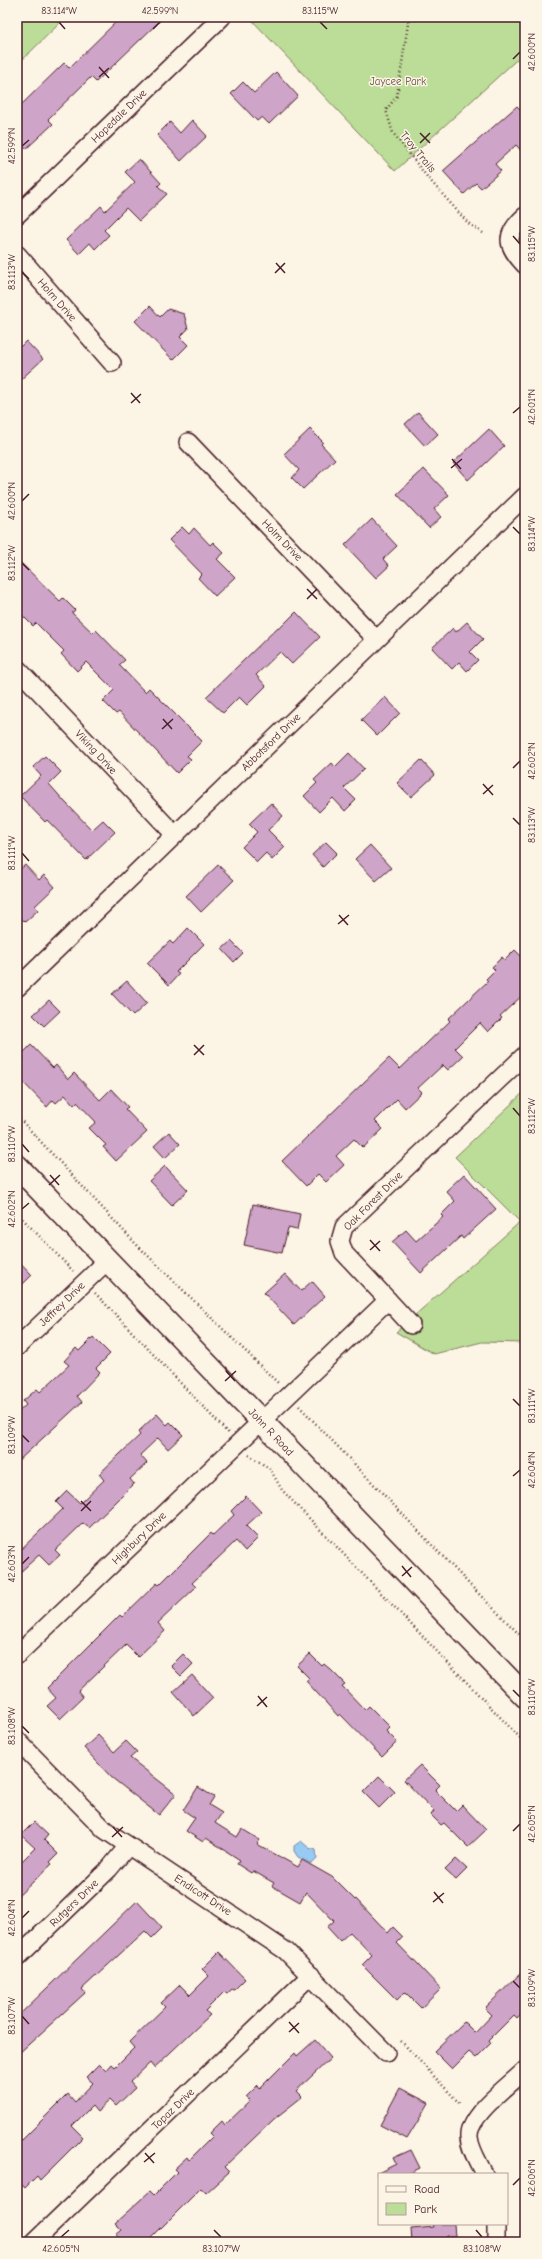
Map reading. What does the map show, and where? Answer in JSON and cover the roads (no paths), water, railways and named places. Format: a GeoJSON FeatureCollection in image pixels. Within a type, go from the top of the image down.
{"type":"FeatureCollection","features":[{"type":"Feature","properties":{"kind":"main road","name":"John R Road"},"geometry":{"type":"LineString","coordinates":[[17,1166],[525,1696]]}},
{"type":"Feature","properties":{"kind":"street","name":"Hopedale Drive"},"geometry":{"type":"LineString","coordinates":[[17,215],[222,17]]}},
{"type":"Feature","properties":{"kind":"street"},"geometry":{"type":"LineString","coordinates":[[525,216],[513,229],[510,238],[510,247],[525,265]]}},
{"type":"Feature","properties":{"kind":"street","name":"Holm Drive"},"geometry":{"type":"LineString","coordinates":[[17,254],[112,364]]}},
{"type":"Feature","properties":{"kind":"street","name":"Holm Drive"},"geometry":{"type":"LineString","coordinates":[[188,442],[376,639]]}},
{"type":"Feature","properties":{"kind":"street","name":"Abbotsford Drive"},"geometry":{"type":"LineString","coordinates":[[17,988],[525,496]]}},
{"type":"Feature","properties":{"kind":"street","name":"Viking Drive"},"geometry":{"type":"LineString","coordinates":[[17,668],[175,835]]}},
{"type":"Feature","properties":{"kind":"street","name":"Oak Forest Drive"},"geometry":{"type":"LineString","coordinates":[[411,1325],[344,1253],[340,1241],[344,1227],[525,1055]]}},
{"type":"Feature","properties":{"kind":"street","name":"Jeffrey Drive"},"geometry":{"type":"LineString","coordinates":[[17,1347],[107,1261]]}},
{"type":"Feature","properties":{"kind":"street"},"geometry":{"type":"LineString","coordinates":[[261,1421],[388,1300]]}},
{"type":"Feature","properties":{"kind":"street","name":"Highbury Drive"},"geometry":{"type":"LineString","coordinates":[[17,1655],[261,1421]]}},
{"type":"Feature","properties":{"kind":"street","name":"Endicott Drive"},"geometry":{"type":"LineString","coordinates":[[17,1740],[93,1820],[128,1846],[286,1951],[386,2053]]}},
{"type":"Feature","properties":{"kind":"street","name":"Rutgers Drive"},"geometry":{"type":"LineString","coordinates":[[17,1958],[109,1869],[128,1846]]}},
{"type":"Feature","properties":{"kind":"street","name":"Topaz Drive"},"geometry":{"type":"LineString","coordinates":[[34,2242],[311,1975]]}},
{"type":"Feature","properties":{"kind":"street"},"geometry":{"type":"LineString","coordinates":[[484,2173],[471,2145],[469,2136],[471,2125],[478,2115],[525,2070]]}},
{"type":"Feature","properties":{"kind":"street"},"geometry":{"type":"LineString","coordinates":[[496,2225],[496,2242]]}},
{"type":"Feature","properties":{"kind":"water"},"geometry":{"type":"Polygon","coordinates":[[[301,1841],[309,1848],[316,1850],[317,1859],[312,1864],[298,1857],[294,1851],[294,1846],[301,1841]]]}},
{"type":"Feature","properties":{"kind":"park label","name":"Jaycee Park"},"geometry":{"type":"Point","coordinates":[398,81]}}]}
